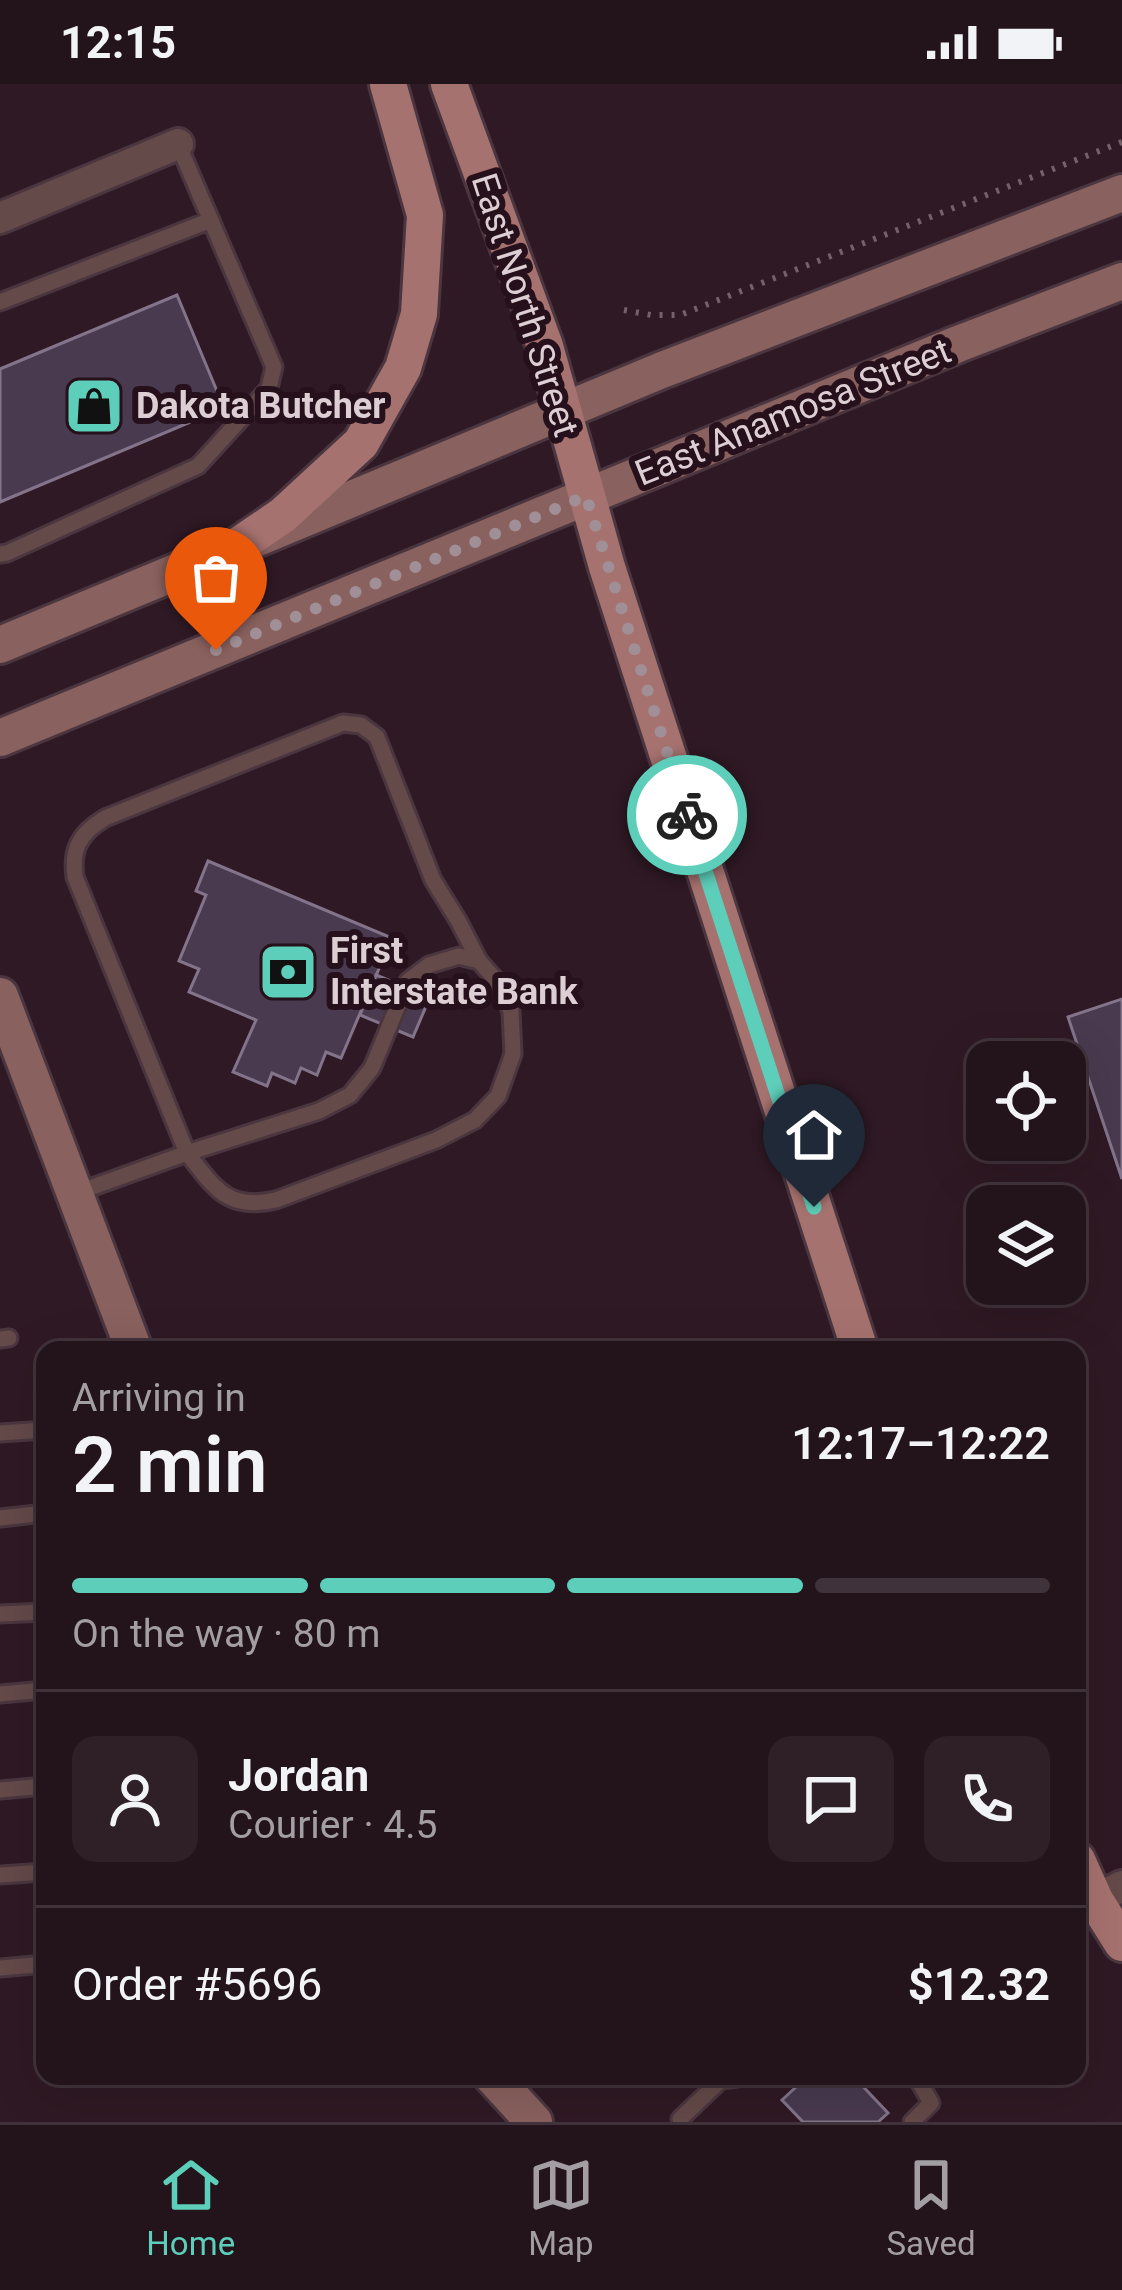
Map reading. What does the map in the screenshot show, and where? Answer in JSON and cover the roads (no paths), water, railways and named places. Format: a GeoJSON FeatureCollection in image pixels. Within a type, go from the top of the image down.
{"type":"FeatureCollection","features":[{"type":"Feature","properties":{"kind":"main road"},"geometry":{"type":"LineString","coordinates":[[236,547],[283,515],[361,443],[404,368],[419,314],[425,214],[388,84]]}},
{"type":"Feature","properties":{"kind":"main road","name":"East North Street"},"geometry":{"type":"LineString","coordinates":[[449,84],[544,346],[586,496],[857,1341]]}},
{"type":"Feature","properties":{"kind":"main road"},"geometry":{"type":"LineString","coordinates":[[1086,1869],[1109,1893],[1122,1942]]}},
{"type":"Feature","properties":{"kind":"street"},"geometry":{"type":"LineString","coordinates":[[0,218],[178,144]]}},
{"type":"Feature","properties":{"kind":"street"},"geometry":{"type":"LineString","coordinates":[[0,645],[662,370],[1122,193]]}},
{"type":"Feature","properties":{"kind":"street","name":"East Anamosa Street"},"geometry":{"type":"LineString","coordinates":[[0,738],[1122,281]]}},
{"type":"Feature","properties":{"kind":"street"},"geometry":{"type":"LineString","coordinates":[[0,996],[131,1341]]}},
{"type":"Feature","properties":{"kind":"street"},"geometry":{"type":"LineString","coordinates":[[500,2085],[534,2122]]}},
{"type":"Feature","properties":{"kind":"lane"},"geometry":{"type":"LineString","coordinates":[[0,554],[198,466],[269,388],[274,367],[178,144]]}},
{"type":"Feature","properties":{"kind":"lane"},"geometry":{"type":"LineString","coordinates":[[0,302],[212,220]]}},
{"type":"Feature","properties":{"kind":"lane"},"geometry":{"type":"LineString","coordinates":[[344,723],[361,725],[377,737],[433,880],[511,1010],[514,1054],[498,1096],[475,1120],[436,1140],[255,1205],[230,1201],[187,1153],[75,877],[77,843],[105,818],[344,723]]}},
{"type":"Feature","properties":{"kind":"lane"},"geometry":{"type":"LineString","coordinates":[[76,1193],[320,1111],[350,1095],[372,1068],[408,981],[428,964],[459,956],[479,961]]}},
{"type":"Feature","properties":{"kind":"lane"},"geometry":{"type":"LineString","coordinates":[[0,1433],[36,1431]]}},
{"type":"Feature","properties":{"kind":"lane"},"geometry":{"type":"LineString","coordinates":[[0,1518],[36,1514]]}},
{"type":"Feature","properties":{"kind":"lane"},"geometry":{"type":"LineString","coordinates":[[0,1614],[36,1612]]}},
{"type":"Feature","properties":{"kind":"lane"},"geometry":{"type":"LineString","coordinates":[[0,1694],[36,1691]]}},
{"type":"Feature","properties":{"kind":"lane"},"geometry":{"type":"LineString","coordinates":[[0,1790],[36,1787]]}},
{"type":"Feature","properties":{"kind":"lane"},"geometry":{"type":"LineString","coordinates":[[0,1875],[36,1873]]}},
{"type":"Feature","properties":{"kind":"lane"},"geometry":{"type":"LineString","coordinates":[[0,1967],[36,1965]]}},
{"type":"Feature","properties":{"kind":"lane"},"geometry":{"type":"LineString","coordinates":[[680,2121],[716,2085]]}},
{"type":"Feature","properties":{"kind":"lane"},"geometry":{"type":"LineString","coordinates":[[913,2122],[931,2103],[921,2085]]}},
{"type":"Feature","properties":{"kind":"place","name":"Dakota Butcher"},"geometry":{"type":"Point","coordinates":[94,406]}},
{"type":"Feature","properties":{"kind":"place","name":"First Interstate Bank"},"geometry":{"type":"Point","coordinates":[288,972]}}]}
